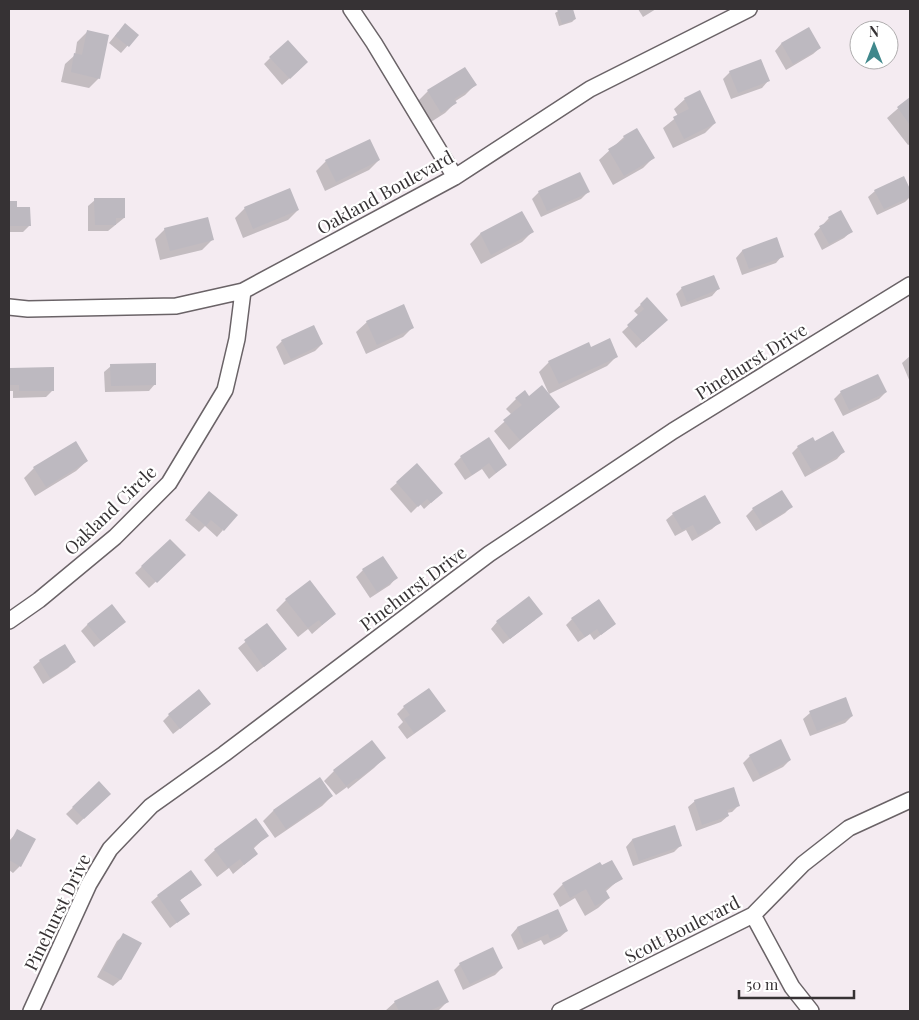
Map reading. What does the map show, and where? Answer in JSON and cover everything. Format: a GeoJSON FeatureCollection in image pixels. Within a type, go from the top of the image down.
{"type":"FeatureCollection","features":[{"type":"Feature","properties":{"kind":"street"},"geometry":{"type":"LineString","coordinates":[[351,9],[374,43],[455,177]]}},
{"type":"Feature","properties":{"kind":"street","name":"Oakland Boulevard"},"geometry":{"type":"LineString","coordinates":[[9,307],[28,309],[176,306],[243,292],[455,177],[590,89],[749,9]]}},
{"type":"Feature","properties":{"kind":"street","name":"Pinehurst Drive"},"geometry":{"type":"LineString","coordinates":[[31,1011],[93,877],[110,849],[151,806],[489,554],[673,431],[910,285]]}},
{"type":"Feature","properties":{"kind":"street","name":"Oakland Circle"},"geometry":{"type":"LineString","coordinates":[[9,621],[39,600],[115,537],[169,483],[225,390],[237,339],[243,292]]}},
{"type":"Feature","properties":{"kind":"street","name":"Scott Boulevard"},"geometry":{"type":"LineString","coordinates":[[560,1011],[753,915],[803,864],[849,828],[910,800]]}},
{"type":"Feature","properties":{"kind":"street"},"geometry":{"type":"LineString","coordinates":[[753,915],[792,987],[811,1011]]}},
{"type":"Feature","properties":{"kind":"building"},"geometry":{"type":"Polygon","coordinates":[[[557,9],[573,9],[576,19],[562,24],[557,9]]]}},
{"type":"Feature","properties":{"kind":"building"},"geometry":{"type":"Polygon","coordinates":[[[125,23],[139,35],[129,47],[115,36],[125,23]]]}},
{"type":"Feature","properties":{"kind":"building"},"geometry":{"type":"Polygon","coordinates":[[[809,27],[821,48],[793,64],[781,43],[809,27]]]}},
{"type":"Feature","properties":{"kind":"building"},"geometry":{"type":"Polygon","coordinates":[[[87,30],[109,35],[100,79],[71,72],[74,53],[82,55],[87,30]]]}},
{"type":"Feature","properties":{"kind":"building"},"geometry":{"type":"Polygon","coordinates":[[[288,40],[308,62],[290,79],[269,57],[288,40]]]}},
{"type":"Feature","properties":{"kind":"building"},"geometry":{"type":"Polygon","coordinates":[[[761,59],[770,81],[738,93],[729,71],[761,59]]]}},
{"type":"Feature","properties":{"kind":"building"},"geometry":{"type":"Polygon","coordinates":[[[465,67],[477,85],[454,99],[457,103],[441,113],[427,90],[465,67]]]}},
{"type":"Feature","properties":{"kind":"building"},"geometry":{"type":"Polygon","coordinates":[[[700,90],[716,123],[684,139],[673,117],[689,109],[684,98],[700,90]]]}},
{"type":"Feature","properties":{"kind":"building"},"geometry":{"type":"Polygon","coordinates":[[[910,97],[910,125],[897,107],[910,97]]]}},
{"type":"Feature","properties":{"kind":"building"},"geometry":{"type":"Polygon","coordinates":[[[637,128],[655,158],[624,176],[608,149],[625,139],[623,136],[637,128]]]}},
{"type":"Feature","properties":{"kind":"building"},"geometry":{"type":"Polygon","coordinates":[[[370,139],[380,160],[336,182],[325,160],[370,139]]]}},
{"type":"Feature","properties":{"kind":"building"},"geometry":{"type":"Polygon","coordinates":[[[580,172],[590,192],[547,211],[538,191],[580,172]]]}},
{"type":"Feature","properties":{"kind":"building"},"geometry":{"type":"Polygon","coordinates":[[[904,176],[910,189],[910,197],[884,209],[874,190],[904,176]]]}},
{"type":"Feature","properties":{"kind":"building"},"geometry":{"type":"Polygon","coordinates":[[[290,188],[299,210],[253,229],[244,207],[290,188]]]}},
{"type":"Feature","properties":{"kind":"building"},"geometry":{"type":"Polygon","coordinates":[[[94,198],[125,198],[125,218],[116,218],[116,225],[95,225],[94,198]]]}},
{"type":"Feature","properties":{"kind":"building"},"geometry":{"type":"Polygon","coordinates":[[[9,201],[17,201],[17,207],[30,207],[31,226],[9,226],[9,201]]]}},
{"type":"Feature","properties":{"kind":"building"},"geometry":{"type":"Polygon","coordinates":[[[841,210],[853,232],[829,244],[819,226],[830,221],[828,217],[841,210]]]}},
{"type":"Feature","properties":{"kind":"building"},"geometry":{"type":"Polygon","coordinates":[[[522,211],[534,232],[491,255],[480,233],[522,211]]]}},
{"type":"Feature","properties":{"kind":"building"},"geometry":{"type":"Polygon","coordinates":[[[208,217],[214,240],[170,251],[164,228],[208,217]]]}},
{"type":"Feature","properties":{"kind":"building"},"geometry":{"type":"Polygon","coordinates":[[[777,237],[784,257],[749,269],[742,250],[777,237]]]}},
{"type":"Feature","properties":{"kind":"building"},"geometry":{"type":"Polygon","coordinates":[[[714,275],[720,289],[687,302],[681,287],[714,275]]]}},
{"type":"Feature","properties":{"kind":"building"},"geometry":{"type":"Polygon","coordinates":[[[647,297],[668,320],[643,342],[627,325],[644,309],[640,304],[647,297]]]}},
{"type":"Feature","properties":{"kind":"building"},"geometry":{"type":"Polygon","coordinates":[[[404,304],[414,328],[377,345],[366,321],[404,304]]]}},
{"type":"Feature","properties":{"kind":"building"},"geometry":{"type":"Polygon","coordinates":[[[314,325],[323,344],[291,359],[281,340],[314,325]]]}},
{"type":"Feature","properties":{"kind":"building"},"geometry":{"type":"Polygon","coordinates":[[[610,338],[618,357],[559,384],[548,361],[589,342],[591,347],[610,338]]]}},
{"type":"Feature","properties":{"kind":"building"},"geometry":{"type":"Polygon","coordinates":[[[156,363],[156,385],[111,386],[110,364],[156,363]]]}},
{"type":"Feature","properties":{"kind":"building"},"geometry":{"type":"Polygon","coordinates":[[[54,367],[54,391],[19,391],[19,385],[9,385],[9,368],[54,367]]]}},
{"type":"Feature","properties":{"kind":"building"},"geometry":{"type":"Polygon","coordinates":[[[878,374],[887,392],[849,410],[840,391],[878,374]]]}},
{"type":"Feature","properties":{"kind":"building"},"geometry":{"type":"Polygon","coordinates":[[[542,385],[560,407],[520,440],[503,420],[522,405],[515,398],[525,390],[529,396],[542,385]]]}},
{"type":"Feature","properties":{"kind":"building"},"geometry":{"type":"Polygon","coordinates":[[[833,431],[845,452],[812,471],[797,446],[813,437],[815,441],[833,431]]]}},
{"type":"Feature","properties":{"kind":"building"},"geometry":{"type":"Polygon","coordinates":[[[489,437],[507,465],[496,473],[489,463],[472,475],[460,456],[489,437]]]}},
{"type":"Feature","properties":{"kind":"building"},"geometry":{"type":"Polygon","coordinates":[[[76,441],[88,461],[46,487],[33,467],[76,441]]]}},
{"type":"Feature","properties":{"kind":"building"},"geometry":{"type":"Polygon","coordinates":[[[417,463],[443,493],[431,503],[427,499],[418,507],[396,482],[417,463]]]}},
{"type":"Feature","properties":{"kind":"building"},"geometry":{"type":"Polygon","coordinates":[[[782,490],[793,507],[763,525],[752,508],[782,490]]]}},
{"type":"Feature","properties":{"kind":"building"},"geometry":{"type":"Polygon","coordinates":[[[209,491],[238,515],[224,531],[211,520],[206,526],[190,513],[209,491]]]}},
{"type":"Feature","properties":{"kind":"building"},"geometry":{"type":"Polygon","coordinates":[[[705,495],[721,523],[698,535],[693,525],[682,530],[672,513],[705,495]]]}},
{"type":"Feature","properties":{"kind":"building"},"geometry":{"type":"Polygon","coordinates":[[[170,539],[186,555],[157,583],[141,566],[170,539]]]}},
{"type":"Feature","properties":{"kind":"building"},"geometry":{"type":"Polygon","coordinates":[[[383,556],[398,578],[377,592],[362,569],[383,556]]]}},
{"type":"Feature","properties":{"kind":"building"},"geometry":{"type":"Polygon","coordinates":[[[310,580],[336,614],[322,625],[319,620],[308,628],[285,599],[310,580]]]}},
{"type":"Feature","properties":{"kind":"building"},"geometry":{"type":"Polygon","coordinates":[[[529,596],[543,614],[510,639],[496,621],[529,596]]]}},
{"type":"Feature","properties":{"kind":"building"},"geometry":{"type":"Polygon","coordinates":[[[599,599],[616,624],[601,635],[597,629],[585,637],[571,618],[599,599]]]}},
{"type":"Feature","properties":{"kind":"building"},"geometry":{"type":"Polygon","coordinates":[[[112,604],[126,622],[101,641],[87,624],[112,604]]]}},
{"type":"Feature","properties":{"kind":"building"},"geometry":{"type":"Polygon","coordinates":[[[267,623],[287,649],[264,667],[244,640],[267,623]]]}},
{"type":"Feature","properties":{"kind":"building"},"geometry":{"type":"Polygon","coordinates":[[[65,644],[76,662],[50,678],[39,660],[65,644]]]}},
{"type":"Feature","properties":{"kind":"building"},"geometry":{"type":"Polygon","coordinates":[[[429,688],[446,711],[414,733],[404,719],[410,715],[403,706],[429,688]]]}},
{"type":"Feature","properties":{"kind":"building"},"geometry":{"type":"Polygon","coordinates":[[[199,689],[211,704],[180,729],[168,714],[199,689]]]}},
{"type":"Feature","properties":{"kind":"building"},"geometry":{"type":"Polygon","coordinates":[[[846,697],[853,716],[817,731],[809,711],[846,697]]]}},
{"type":"Feature","properties":{"kind":"building"},"geometry":{"type":"Polygon","coordinates":[[[781,739],[791,760],[760,776],[749,755],[781,739]]]}},
{"type":"Feature","properties":{"kind":"building"},"geometry":{"type":"Polygon","coordinates":[[[372,740],[386,758],[346,786],[333,770],[372,740]]]}},
{"type":"Feature","properties":{"kind":"building"},"geometry":{"type":"Polygon","coordinates":[[[320,777],[333,796],[286,829],[273,810],[320,777]]]}},
{"type":"Feature","properties":{"kind":"building"},"geometry":{"type":"Polygon","coordinates":[[[99,781],[111,794],[84,819],[72,807],[99,781]]]}},
{"type":"Feature","properties":{"kind":"building"},"geometry":{"type":"Polygon","coordinates":[[[734,787],[740,806],[727,810],[729,816],[702,825],[694,800],[734,787]]]}},
{"type":"Feature","properties":{"kind":"building"},"geometry":{"type":"Polygon","coordinates":[[[256,818],[269,836],[253,847],[258,854],[244,865],[240,859],[228,868],[214,849],[256,818]]]}},
{"type":"Feature","properties":{"kind":"building"},"geometry":{"type":"Polygon","coordinates":[[[675,825],[682,846],[639,861],[632,839],[675,825]]]}},
{"type":"Feature","properties":{"kind":"building"},"geometry":{"type":"Polygon","coordinates":[[[17,829],[36,839],[21,867],[9,860],[9,845],[17,829]]]}},
{"type":"Feature","properties":{"kind":"building"},"geometry":{"type":"Polygon","coordinates":[[[612,860],[623,879],[605,889],[610,898],[595,906],[586,889],[570,898],[562,883],[600,862],[602,865],[612,860]]]}},
{"type":"Feature","properties":{"kind":"building"},"geometry":{"type":"Polygon","coordinates":[[[191,870],[202,885],[180,900],[190,914],[177,923],[157,895],[191,870]]]}},
{"type":"Feature","properties":{"kind":"building"},"geometry":{"type":"Polygon","coordinates":[[[558,909],[568,931],[550,939],[548,934],[524,944],[517,927],[558,909]]]}},
{"type":"Feature","properties":{"kind":"building"},"geometry":{"type":"Polygon","coordinates":[[[123,933],[142,943],[121,980],[103,970],[123,933]]]}},
{"type":"Feature","properties":{"kind":"building"},"geometry":{"type":"Polygon","coordinates":[[[493,947],[503,968],[470,984],[459,963],[493,947]]]}},
{"type":"Feature","properties":{"kind":"building"},"geometry":{"type":"Polygon","coordinates":[[[438,980],[449,1002],[429,1011],[399,1011],[394,1001],[438,980]]]}}]}
